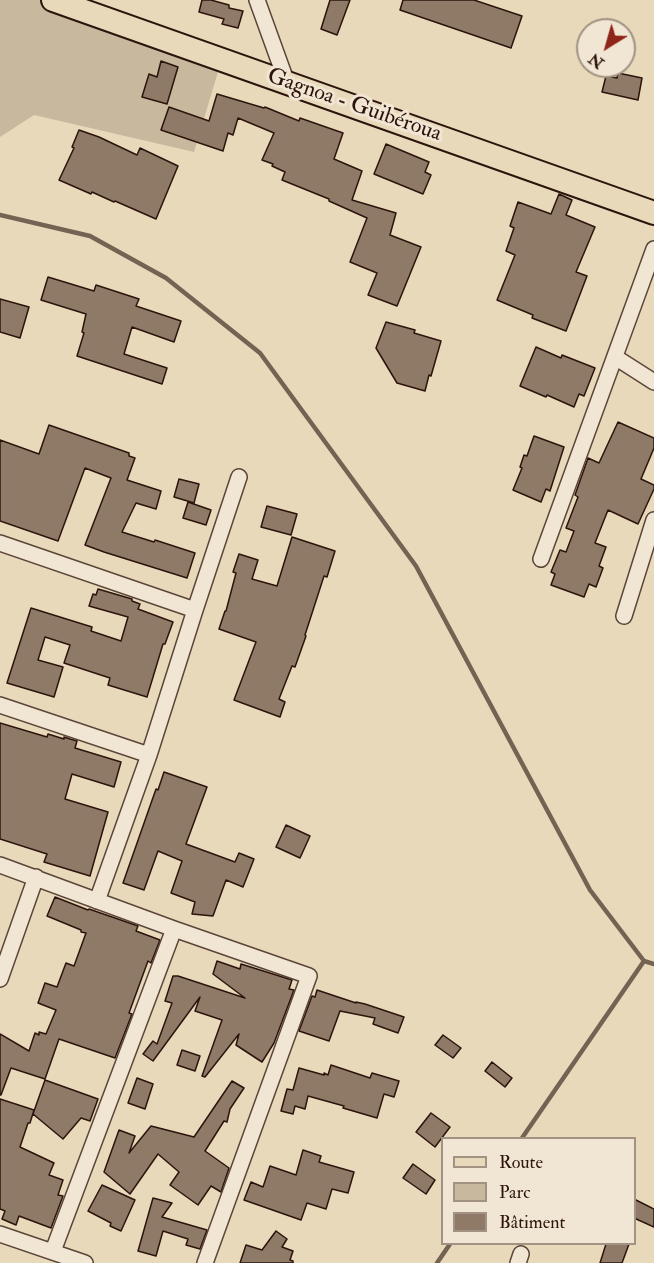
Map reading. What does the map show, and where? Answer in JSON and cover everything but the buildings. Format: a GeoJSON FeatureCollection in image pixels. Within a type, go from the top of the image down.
{"type":"FeatureCollection","features":[{"type":"Feature","properties":{"kind":"main road","name":"Gagnoa - Guibéroua"},"geometry":{"type":"LineString","coordinates":[[53,0],[654,213]]}},
{"type":"Feature","properties":{"kind":"street"},"geometry":{"type":"LineString","coordinates":[[256,0],[287,83]]}},
{"type":"Feature","properties":{"kind":"street"},"geometry":{"type":"LineString","coordinates":[[541,559],[654,249]]}},
{"type":"Feature","properties":{"kind":"street"},"geometry":{"type":"LineString","coordinates":[[615,357],[654,382]]}},
{"type":"Feature","properties":{"kind":"street"},"geometry":{"type":"LineString","coordinates":[[97,901],[149,755],[239,477]]}},
{"type":"Feature","properties":{"kind":"street"},"geometry":{"type":"LineString","coordinates":[[624,616],[654,520]]}},
{"type":"Feature","properties":{"kind":"street"},"geometry":{"type":"LineString","coordinates":[[0,543],[195,610]]}},
{"type":"Feature","properties":{"kind":"street"},"geometry":{"type":"LineString","coordinates":[[0,705],[149,755]]}},
{"type":"Feature","properties":{"kind":"street"},"geometry":{"type":"LineString","coordinates":[[0,865],[309,976],[206,1263]]}},
{"type":"Feature","properties":{"kind":"street"},"geometry":{"type":"LineString","coordinates":[[0,979],[36,877]]}},
{"type":"Feature","properties":{"kind":"street"},"geometry":{"type":"LineString","coordinates":[[53,1251],[174,929]]}},
{"type":"Feature","properties":{"kind":"street"},"geometry":{"type":"LineString","coordinates":[[0,1234],[85,1263]]}},
{"type":"Feature","properties":{"kind":"green space"},"geometry":{"type":"Polygon","coordinates":[[[0,0],[42,0],[220,65],[194,152],[34,115],[0,137],[0,0]]]}},
{"type":"Feature","properties":{"kind":"waterway"},"geometry":{"type":"LineString","coordinates":[[0,215],[90,236],[166,278],[260,353],[416,566],[590,890],[644,961]]}},
{"type":"Feature","properties":{"kind":"waterway"},"geometry":{"type":"LineString","coordinates":[[523,1137],[644,961],[654,964]]}},
{"type":"Feature","properties":{"kind":"waterway"},"geometry":{"type":"LineString","coordinates":[[437,1263],[449,1245]]}}]}
